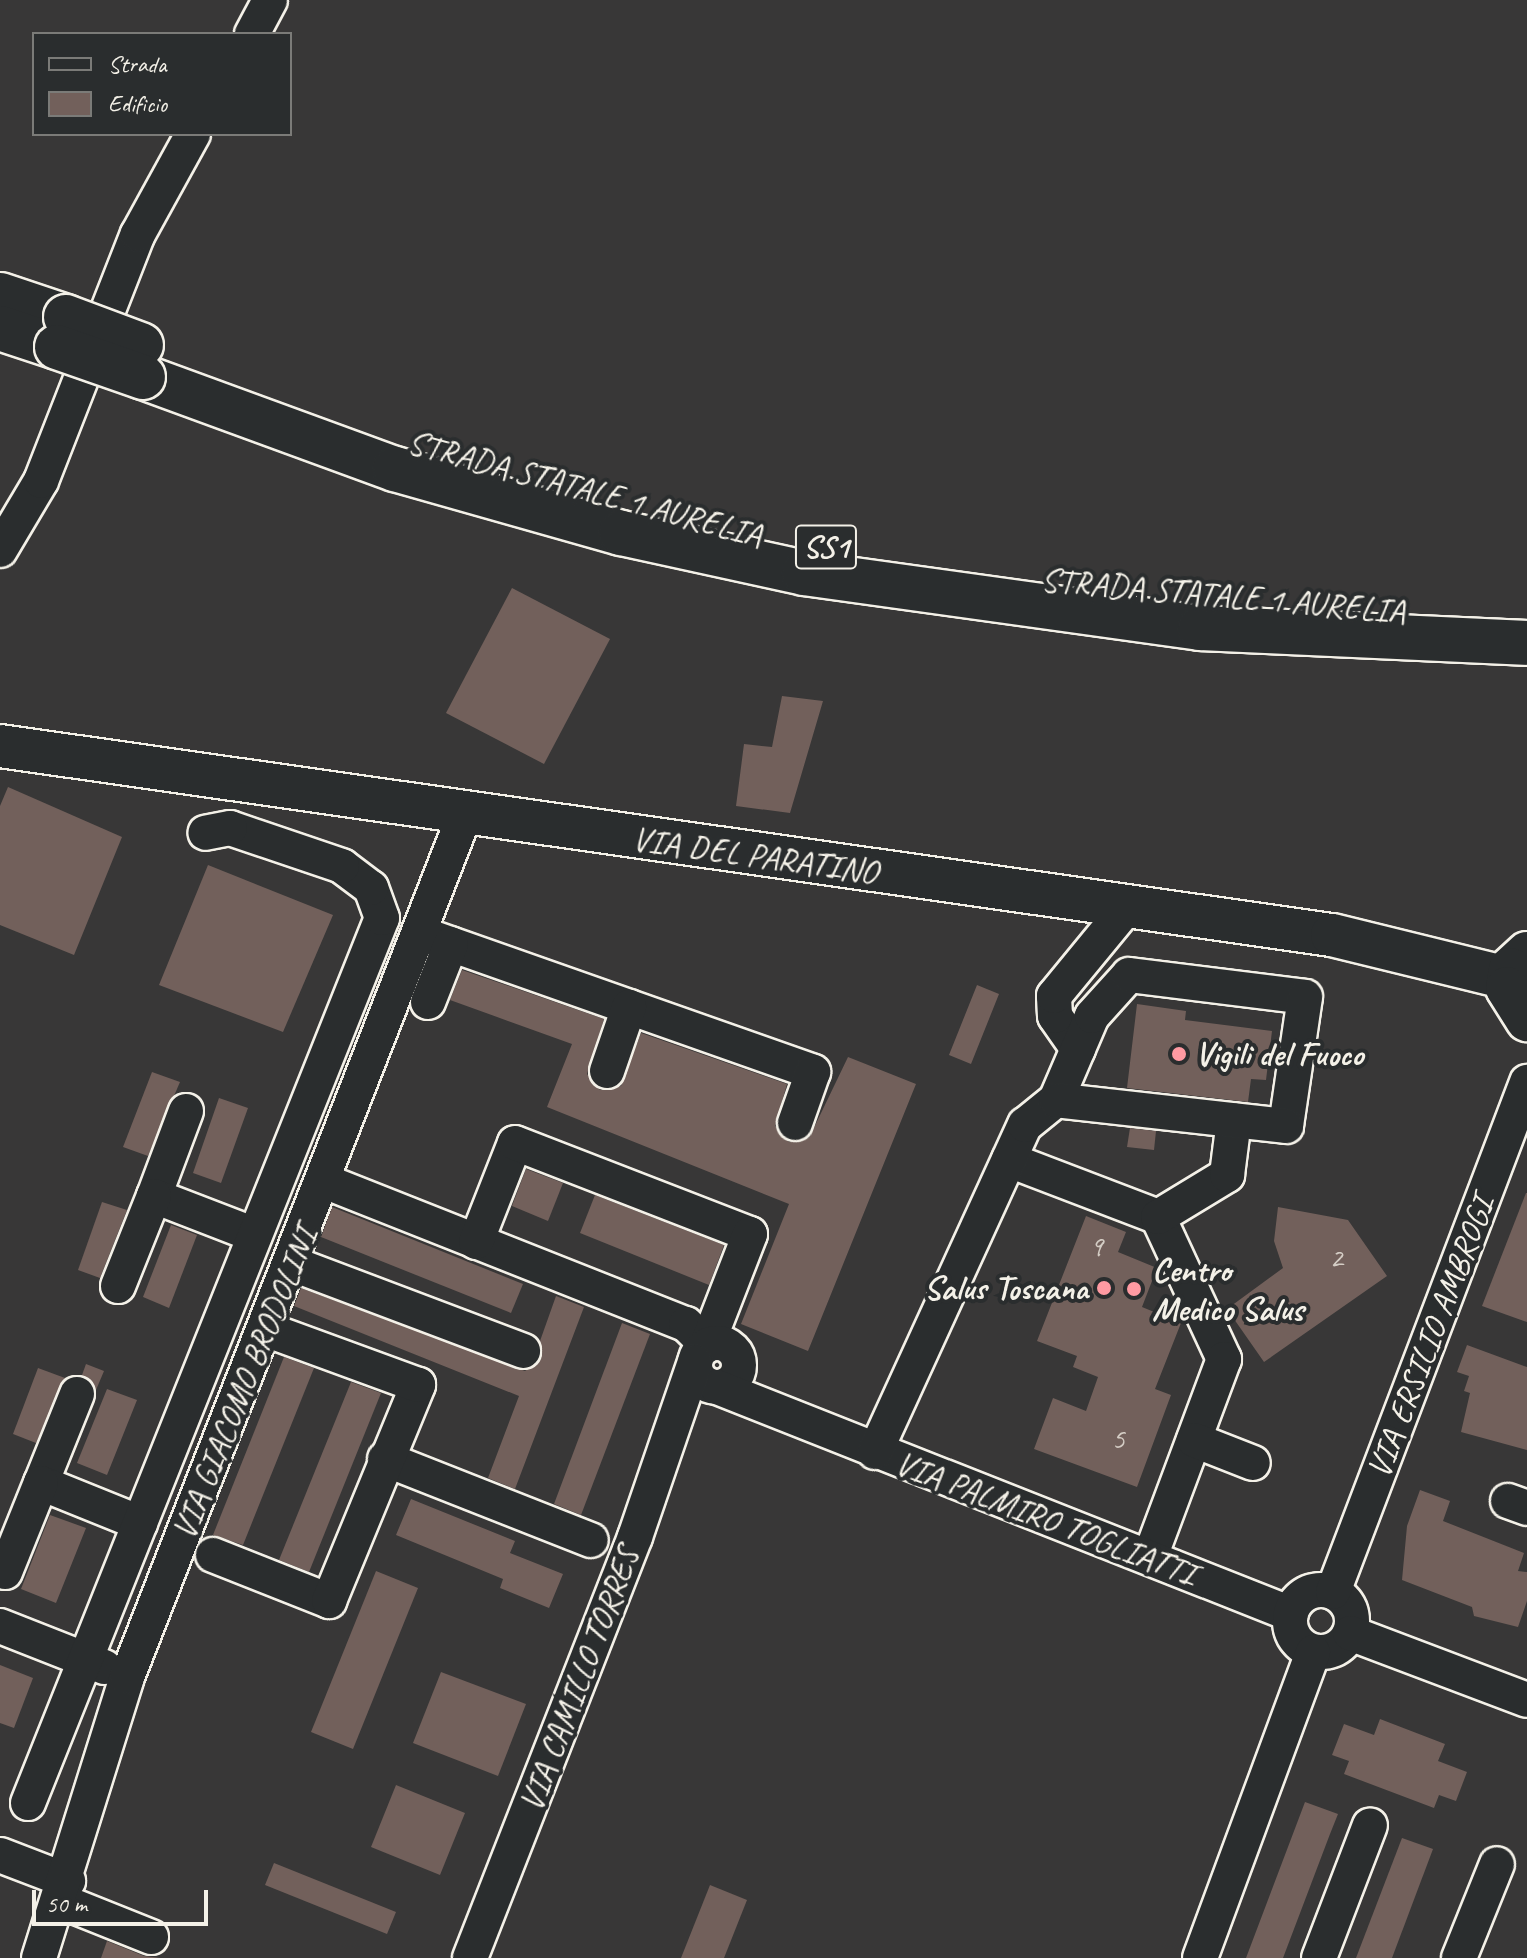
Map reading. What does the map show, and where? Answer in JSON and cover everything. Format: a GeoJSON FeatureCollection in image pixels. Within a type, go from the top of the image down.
{"type":"FeatureCollection","features":[{"type":"Feature","properties":{"kind":"highway","name":"STRADA STATALE 1 AURELIA"},"geometry":{"type":"LineString","coordinates":[[0,295],[62,332],[147,363],[407,443],[629,506],[810,545],[1208,600],[1527,615]]}},
{"type":"Feature","properties":{"kind":"highway","name":"STRADA STATALE 1 AURELIA"},"geometry":{"type":"LineString","coordinates":[[0,328],[62,332]]}},
{"type":"Feature","properties":{"kind":"highway","name":"STRADA STATALE 1 AURELIA"},"geometry":{"type":"LineString","coordinates":[[147,363],[395,469],[621,533],[804,573],[1200,628],[1527,643]]}},
{"type":"Feature","properties":{"kind":"main road","name":"VIA DEL PARATINO"},"geometry":{"type":"LineString","coordinates":[[0,746],[1128,906],[1517,966]]}},
{"type":"Feature","properties":{"kind":"main road"},"geometry":{"type":"LineString","coordinates":[[1517,966],[1508,998],[1527,1020]]}},
{"type":"Feature","properties":{"kind":"street"},"geometry":{"type":"LineString","coordinates":[[253,32],[270,0]]}},
{"type":"Feature","properties":{"kind":"street"},"geometry":{"type":"LineString","coordinates":[[0,550],[41,481],[138,234],[192,136]]}},
{"type":"Feature","properties":{"kind":"street","name":"VIA GIACOMO BRODOLINI"},"geometry":{"type":"LineString","coordinates":[[39,1958],[64,1891],[127,1677],[268,1330],[354,1104],[435,939],[465,814]]}},
{"type":"Feature","properties":{"kind":"street"},"geometry":{"type":"LineString","coordinates":[[28,1803],[382,918],[378,901],[342,866],[230,828],[205,833]]}},
{"type":"Feature","properties":{"kind":"street"},"geometry":{"type":"LineString","coordinates":[[1078,1049],[1055,1016],[1054,996],[1128,906]]}},
{"type":"Feature","properties":{"kind":"street"},"geometry":{"type":"LineString","coordinates":[[428,1002],[435,939],[813,1072],[795,1123]]}},
{"type":"Feature","properties":{"kind":"street"},"geometry":{"type":"LineString","coordinates":[[875,1452],[1025,1125],[1056,1100],[1092,1016],[1129,975],[1305,997],[1286,1126],[1056,1100]]}},
{"type":"Feature","properties":{"kind":"street"},"geometry":{"type":"LineString","coordinates":[[607,1071],[629,1007]]}},
{"type":"Feature","properties":{"kind":"street","name":"VIA ERSILIO AMBROGI"},"geometry":{"type":"LineString","coordinates":[[1333,1592],[1527,1082]]}},
{"type":"Feature","properties":{"kind":"street"},"geometry":{"type":"LineString","coordinates":[[314,1090],[354,1104]]}},
{"type":"Feature","properties":{"kind":"street"},"geometry":{"type":"LineString","coordinates":[[118,1286],[186,1111]]}},
{"type":"Feature","properties":{"kind":"street"},"geometry":{"type":"LineString","coordinates":[[1158,1217],[1227,1175],[1234,1120]]}},
{"type":"Feature","properties":{"kind":"street","name":"VIA CAMILLO TORRES"},"geometry":{"type":"LineString","coordinates":[[470,1958],[708,1372],[750,1234],[515,1143],[476,1242]]}},
{"type":"Feature","properties":{"kind":"street"},"geometry":{"type":"LineString","coordinates":[[1009,1160],[1158,1217],[1224,1359],[1150,1557]]}},
{"type":"Feature","properties":{"kind":"street","name":"VIA PALMIRO TOGLIATTI"},"geometry":{"type":"LineString","coordinates":[[324,1181],[686,1324],[708,1372],[803,1421],[1291,1614]]}},
{"type":"Feature","properties":{"kind":"street"},"geometry":{"type":"LineString","coordinates":[[154,1196],[255,1235]]}},
{"type":"Feature","properties":{"kind":"street"},"geometry":{"type":"LineString","coordinates":[[293,1264],[523,1351]]}},
{"type":"Feature","properties":{"kind":"street"},"geometry":{"type":"LineString","coordinates":[[213,1555],[329,1601],[418,1385],[268,1330]]}},
{"type":"Feature","properties":{"kind":"street"},"geometry":{"type":"LineString","coordinates":[[198,1376],[242,1394]]}},
{"type":"Feature","properties":{"kind":"street"},"geometry":{"type":"LineString","coordinates":[[5,1572],[77,1394]]}},
{"type":"Feature","properties":{"kind":"street"},"geometry":{"type":"LineString","coordinates":[[1194,1440],[1253,1463]]}},
{"type":"Feature","properties":{"kind":"street"},"geometry":{"type":"LineString","coordinates":[[385,1459],[591,1540]]}},
{"type":"Feature","properties":{"kind":"street"},"geometry":{"type":"LineString","coordinates":[[41,1483],[140,1523]]}},
{"type":"Feature","properties":{"kind":"street"},"geometry":{"type":"LineString","coordinates":[[1312,1591],[1333,1592],[1348,1605],[1350,1633],[1339,1647],[1313,1652],[1292,1633],[1291,1614],[1312,1591]]}},
{"type":"Feature","properties":{"kind":"street"},"geometry":{"type":"LineString","coordinates":[[0,1626],[127,1677]]}},
{"type":"Feature","properties":{"kind":"street"},"geometry":{"type":"LineString","coordinates":[[1350,1633],[1527,1700]]}},
{"type":"Feature","properties":{"kind":"street"},"geometry":{"type":"LineString","coordinates":[[1200,1958],[1313,1652]]}},
{"type":"Feature","properties":{"kind":"street"},"geometry":{"type":"LineString","coordinates":[[1319,1958],[1370,1825]]}},
{"type":"Feature","properties":{"kind":"street"},"geometry":{"type":"LineString","coordinates":[[0,1855],[151,1937]]}},
{"type":"Feature","properties":{"kind":"street"},"geometry":{"type":"LineString","coordinates":[[1459,1958],[1497,1864]]}},
{"type":"Feature","properties":{"kind":"building"},"geometry":{"type":"Polygon","coordinates":[[[512,588],[610,639],[544,764],[446,713],[512,588]]]}},
{"type":"Feature","properties":{"kind":"building"},"geometry":{"type":"Polygon","coordinates":[[[782,696],[823,701],[790,813],[736,806],[744,744],[772,747],[782,696]]]}},
{"type":"Feature","properties":{"kind":"building"},"geometry":{"type":"Polygon","coordinates":[[[8,787],[122,837],[74,955],[0,925],[0,806],[8,787]]]}},
{"type":"Feature","properties":{"kind":"building"},"geometry":{"type":"Polygon","coordinates":[[[208,865],[333,915],[283,1032],[159,985],[208,865]]]}},
{"type":"Feature","properties":{"kind":"building"},"geometry":{"type":"Polygon","coordinates":[[[462,970],[604,1019],[587,1074],[600,1090],[621,1086],[641,1033],[787,1084],[775,1126],[789,1142],[809,1138],[848,1057],[916,1084],[808,1351],[741,1324],[789,1204],[547,1107],[572,1044],[450,1000],[462,970]]]}},
{"type":"Feature","properties":{"kind":"building"},"geometry":{"type":"Polygon","coordinates":[[[977,985],[999,994],[971,1064],[949,1055],[977,985]]]}},
{"type":"Feature","properties":{"kind":"building"},"geometry":{"type":"Polygon","coordinates":[[[1137,1004],[1186,1011],[1185,1020],[1272,1031],[1266,1080],[1251,1079],[1248,1102],[1127,1088],[1137,1004]]]}},
{"type":"Feature","properties":{"kind":"building"},"geometry":{"type":"Polygon","coordinates":[[[152,1072],[180,1082],[148,1156],[123,1147],[152,1072]]]}},
{"type":"Feature","properties":{"kind":"building"},"geometry":{"type":"Polygon","coordinates":[[[219,1098],[248,1108],[221,1183],[193,1173],[219,1098]]]}},
{"type":"Feature","properties":{"kind":"building"},"geometry":{"type":"Polygon","coordinates":[[[1130,1128],[1156,1131],[1154,1150],[1127,1147],[1130,1128]]]}},
{"type":"Feature","properties":{"kind":"building"},"geometry":{"type":"Polygon","coordinates":[[[526,1169],[563,1183],[548,1221],[512,1206],[526,1169]]]}},
{"type":"Feature","properties":{"kind":"building"},"geometry":{"type":"Polygon","coordinates":[[[1527,1193],[1527,1322],[1482,1306],[1527,1193]]]}},
{"type":"Feature","properties":{"kind":"building"},"geometry":{"type":"Polygon","coordinates":[[[595,1195],[724,1245],[709,1285],[580,1233],[595,1195]]]}},
{"type":"Feature","properties":{"kind":"building"},"geometry":{"type":"Polygon","coordinates":[[[102,1202],[127,1210],[100,1278],[78,1270],[102,1202]]]}},
{"type":"Feature","properties":{"kind":"building"},"geometry":{"type":"Polygon","coordinates":[[[332,1207],[523,1284],[511,1313],[321,1237],[332,1207]]]}},
{"type":"Feature","properties":{"kind":"building"},"geometry":{"type":"Polygon","coordinates":[[[1278,1207],[1348,1220],[1387,1276],[1264,1362],[1227,1309],[1283,1268],[1274,1241],[1278,1207]]]}},
{"type":"Feature","properties":{"kind":"building"},"geometry":{"type":"Polygon","coordinates":[[[1086,1216],[1126,1232],[1118,1252],[1157,1268],[1142,1307],[1181,1323],[1155,1389],[1171,1395],[1137,1487],[1034,1449],[1053,1398],[1086,1411],[1098,1377],[1073,1367],[1077,1356],[1037,1341],[1086,1216]]]}},
{"type":"Feature","properties":{"kind":"building"},"geometry":{"type":"Polygon","coordinates":[[[171,1225],[197,1235],[169,1308],[143,1297],[171,1225]]]}},
{"type":"Feature","properties":{"kind":"building"},"geometry":{"type":"Polygon","coordinates":[[[301,1288],[525,1371],[541,1359],[540,1341],[556,1296],[584,1307],[515,1489],[488,1478],[519,1396],[294,1306],[301,1288]]]}},
{"type":"Feature","properties":{"kind":"building"},"geometry":{"type":"Polygon","coordinates":[[[622,1323],[650,1334],[581,1515],[554,1504],[622,1323]]]}},
{"type":"Feature","properties":{"kind":"building"},"geometry":{"type":"Polygon","coordinates":[[[1467,1345],[1527,1367],[1527,1450],[1461,1432],[1470,1393],[1464,1391],[1469,1376],[1457,1372],[1467,1345]]]}},
{"type":"Feature","properties":{"kind":"building"},"geometry":{"type":"Polygon","coordinates":[[[284,1357],[314,1368],[243,1545],[213,1535],[284,1357]]]}},
{"type":"Feature","properties":{"kind":"building"},"geometry":{"type":"Polygon","coordinates":[[[86,1364],[104,1371],[96,1390],[82,1375],[86,1364]]]}},
{"type":"Feature","properties":{"kind":"building"},"geometry":{"type":"Polygon","coordinates":[[[38,1368],[65,1378],[36,1443],[13,1434],[38,1368]]]}},
{"type":"Feature","properties":{"kind":"building"},"geometry":{"type":"Polygon","coordinates":[[[351,1382],[381,1393],[309,1572],[279,1560],[351,1382]]]}},
{"type":"Feature","properties":{"kind":"building"},"geometry":{"type":"Polygon","coordinates":[[[107,1389],[137,1400],[107,1475],[77,1463],[107,1389]]]}},
{"type":"Feature","properties":{"kind":"building"},"geometry":{"type":"Polygon","coordinates":[[[1420,1490],[1450,1501],[1443,1521],[1524,1553],[1518,1571],[1527,1572],[1527,1601],[1518,1627],[1474,1616],[1472,1607],[1402,1580],[1407,1526],[1420,1490]]]}},
{"type":"Feature","properties":{"kind":"building"},"geometry":{"type":"Polygon","coordinates":[[[411,1499],[515,1541],[510,1553],[563,1574],[549,1608],[500,1588],[503,1579],[396,1535],[411,1499]]]}},
{"type":"Feature","properties":{"kind":"building"},"geometry":{"type":"Polygon","coordinates":[[[50,1515],[86,1528],[56,1603],[21,1589],[50,1515]]]}},
{"type":"Feature","properties":{"kind":"building"},"geometry":{"type":"Polygon","coordinates":[[[376,1571],[418,1588],[353,1749],[311,1732],[376,1571]]]}},
{"type":"Feature","properties":{"kind":"building"},"geometry":{"type":"Polygon","coordinates":[[[0,1665],[33,1678],[14,1728],[0,1723],[0,1665]]]}},
{"type":"Feature","properties":{"kind":"building"},"geometry":{"type":"Polygon","coordinates":[[[441,1672],[526,1704],[498,1776],[413,1743],[441,1672]]]}},
{"type":"Feature","properties":{"kind":"building"},"geometry":{"type":"Polygon","coordinates":[[[1380,1719],[1445,1744],[1438,1761],[1467,1772],[1456,1801],[1439,1795],[1434,1808],[1344,1774],[1349,1761],[1332,1755],[1344,1724],[1374,1735],[1380,1719]]]}},
{"type":"Feature","properties":{"kind":"building"},"geometry":{"type":"Polygon","coordinates":[[[396,1785],[465,1813],[440,1875],[371,1847],[396,1785]]]}},
{"type":"Feature","properties":{"kind":"building"},"geometry":{"type":"Polygon","coordinates":[[[1305,1802],[1338,1814],[1283,1958],[1246,1958],[1305,1802]]]}},
{"type":"Feature","properties":{"kind":"building"},"geometry":{"type":"Polygon","coordinates":[[[1402,1838],[1433,1849],[1392,1958],[1356,1958],[1402,1838]]]}},
{"type":"Feature","properties":{"kind":"building"},"geometry":{"type":"Polygon","coordinates":[[[274,1863],[396,1912],[387,1934],[265,1885],[274,1863]]]}},
{"type":"Feature","properties":{"kind":"building"},"geometry":{"type":"Polygon","coordinates":[[[710,1885],[747,1900],[724,1958],[681,1958],[710,1885]]]}},
{"type":"Feature","properties":{"kind":"building"},"geometry":{"type":"Polygon","coordinates":[[[107,1941],[144,1956],[160,1958],[101,1958],[107,1941]]]}},
{"type":"Feature","properties":{"kind":"place","name":"Vigili del Fuoco"},"geometry":{"type":"Point","coordinates":[1179,1054]}},
{"type":"Feature","properties":{"kind":"place","name":"Salus Toscana"},"geometry":{"type":"Point","coordinates":[1104,1288]}},
{"type":"Feature","properties":{"kind":"place","name":"Centro Medico Salus"},"geometry":{"type":"Point","coordinates":[1134,1289]}}]}
